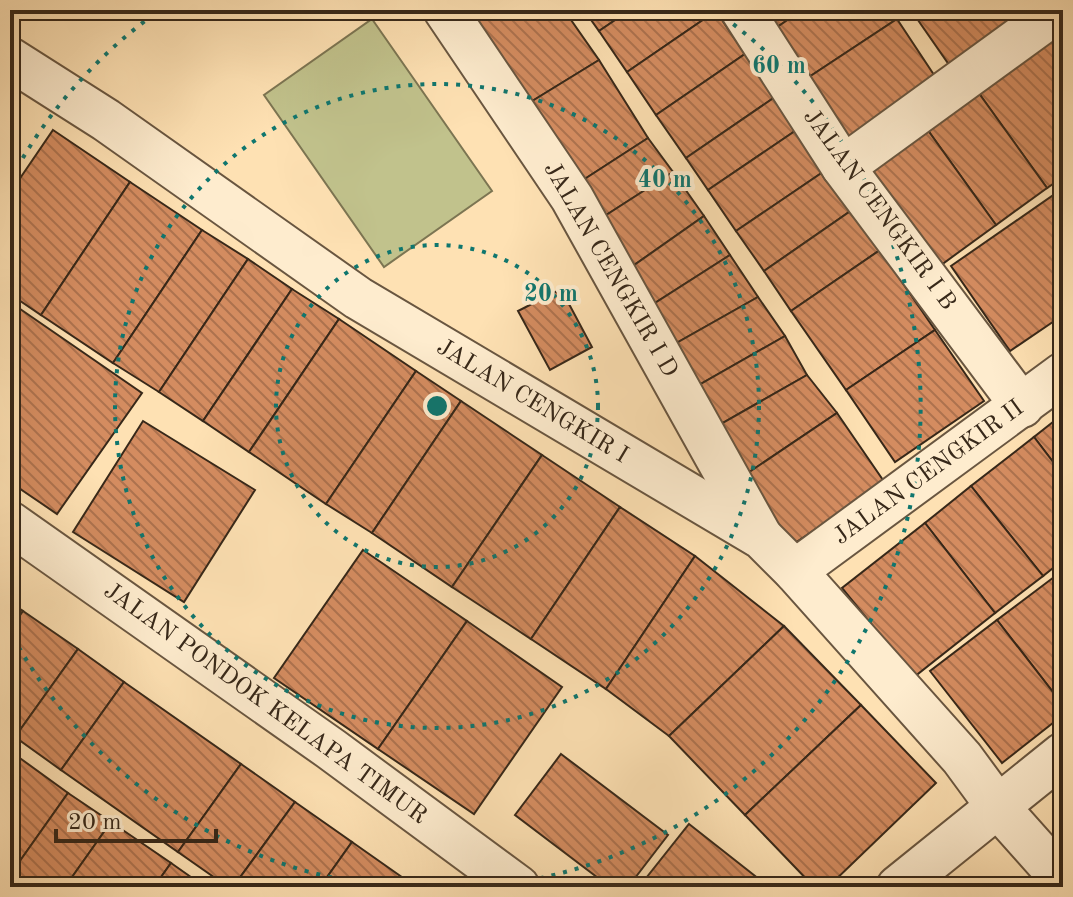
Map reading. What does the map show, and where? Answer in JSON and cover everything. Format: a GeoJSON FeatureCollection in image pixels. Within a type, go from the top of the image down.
{"type":"FeatureCollection","features":[{"type":"Feature","properties":{"kind":"street","name":"JALAN CENGKIR I D"},"geometry":{"type":"LineString","coordinates":[[445,10],[572,198],[762,538]]}},
{"type":"Feature","properties":{"kind":"street","name":"JALAN CENGKIR I B"},"geometry":{"type":"LineString","coordinates":[[742,10],[843,167],[1022,406]]}},
{"type":"Feature","properties":{"kind":"street"},"geometry":{"type":"LineString","coordinates":[[843,167],[1059,10]]}},
{"type":"Feature","properties":{"kind":"street","name":"JALAN CENGKIR I"},"geometry":{"type":"LineString","coordinates":[[10,59],[106,120],[358,298],[762,538],[962,758],[998,807],[1063,880]]}},
{"type":"Feature","properties":{"kind":"street","name":"JALAN CENGKIR II"},"geometry":{"type":"LineString","coordinates":[[795,571],[1063,374]]}},
{"type":"Feature","properties":{"kind":"street","name":"JALAN PONDOK KELAPA TIMUR"},"geometry":{"type":"LineString","coordinates":[[10,523],[331,749],[518,887]]}},
{"type":"Feature","properties":{"kind":"street"},"geometry":{"type":"LineString","coordinates":[[898,887],[1063,754]]}},
{"type":"Feature","properties":{"kind":"green space"},"geometry":{"type":"Polygon","coordinates":[[[372,19],[492,191],[384,267],[264,95],[372,19]]]}},
{"type":"Feature","properties":{"kind":"building"},"geometry":{"type":"Polygon","coordinates":[[[487,10],[564,10],[599,60],[529,103],[470,22],[487,10]]]}},
{"type":"Feature","properties":{"kind":"building"},"geometry":{"type":"Polygon","coordinates":[[[584,10],[630,10],[599,31],[584,10]]]}},
{"type":"Feature","properties":{"kind":"building"},"geometry":{"type":"Polygon","coordinates":[[[630,10],[716,11],[627,72],[599,31],[630,10]]]}},
{"type":"Feature","properties":{"kind":"building"},"geometry":{"type":"Polygon","coordinates":[[[760,10],[802,10],[773,30],[760,10]]]}},
{"type":"Feature","properties":{"kind":"building"},"geometry":{"type":"Polygon","coordinates":[[[802,10],[891,10],[897,19],[806,79],[773,30],[802,10]]]}},
{"type":"Feature","properties":{"kind":"building"},"geometry":{"type":"Polygon","coordinates":[[[911,10],[1039,10],[952,69],[911,10]]]}},
{"type":"Feature","properties":{"kind":"building"},"geometry":{"type":"Polygon","coordinates":[[[716,11],[745,54],[656,115],[627,72],[716,11]]]}},
{"type":"Feature","properties":{"kind":"building"},"geometry":{"type":"Polygon","coordinates":[[[897,19],[942,87],[851,147],[806,79],[897,19]]]}},
{"type":"Feature","properties":{"kind":"building"},"geometry":{"type":"Polygon","coordinates":[[[1063,31],[1063,177],[1047,188],[978,92],[1063,31]]]}},
{"type":"Feature","properties":{"kind":"building"},"geometry":{"type":"Polygon","coordinates":[[[745,54],[775,97],[686,158],[656,115],[745,54]]]}},
{"type":"Feature","properties":{"kind":"building"},"geometry":{"type":"Polygon","coordinates":[[[599,60],[648,138],[580,182],[529,103],[599,60]]]}},
{"type":"Feature","properties":{"kind":"building"},"geometry":{"type":"Polygon","coordinates":[[[978,92],[1047,188],[996,225],[927,129],[978,92]]]}},
{"type":"Feature","properties":{"kind":"building"},"geometry":{"type":"Polygon","coordinates":[[[775,97],[798,129],[708,190],[686,158],[775,97]]]}},
{"type":"Feature","properties":{"kind":"building"},"geometry":{"type":"Polygon","coordinates":[[[798,129],[826,170],[736,231],[708,190],[798,129]]]}},
{"type":"Feature","properties":{"kind":"building"},"geometry":{"type":"Polygon","coordinates":[[[927,129],[996,225],[937,268],[867,173],[927,129]]]}},
{"type":"Feature","properties":{"kind":"building"},"geometry":{"type":"Polygon","coordinates":[[[53,130],[130,182],[41,315],[10,294],[10,193],[53,130]]]}},
{"type":"Feature","properties":{"kind":"building"},"geometry":{"type":"Polygon","coordinates":[[[648,138],[673,172],[600,219],[580,182],[648,138]]]}},
{"type":"Feature","properties":{"kind":"building"},"geometry":{"type":"Polygon","coordinates":[[[826,170],[852,210],[764,271],[736,231],[826,170]]]}},
{"type":"Feature","properties":{"kind":"building"},"geometry":{"type":"Polygon","coordinates":[[[673,172],[704,216],[630,268],[600,219],[673,172]]]}},
{"type":"Feature","properties":{"kind":"building"},"geometry":{"type":"Polygon","coordinates":[[[130,182],[202,230],[113,363],[41,315],[130,182]]]}},
{"type":"Feature","properties":{"kind":"building"},"geometry":{"type":"Polygon","coordinates":[[[1052,196],[1063,212],[1063,315],[1010,351],[951,266],[1052,196]]]}},
{"type":"Feature","properties":{"kind":"building"},"geometry":{"type":"Polygon","coordinates":[[[852,210],[880,250],[791,311],[764,271],[852,210]]]}},
{"type":"Feature","properties":{"kind":"building"},"geometry":{"type":"Polygon","coordinates":[[[704,216],[730,255],[655,303],[630,268],[704,216]]]}},
{"type":"Feature","properties":{"kind":"building"},"geometry":{"type":"Polygon","coordinates":[[[202,230],[248,259],[159,392],[113,363],[202,230]]]}},
{"type":"Feature","properties":{"kind":"building"},"geometry":{"type":"Polygon","coordinates":[[[880,250],[935,330],[846,390],[791,311],[880,250]]]}},
{"type":"Feature","properties":{"kind":"building"},"geometry":{"type":"Polygon","coordinates":[[[730,255],[758,297],[673,345],[655,303],[730,255]]]}},
{"type":"Feature","properties":{"kind":"building"},"geometry":{"type":"Polygon","coordinates":[[[248,259],[292,289],[203,421],[159,392],[248,259]]]}},
{"type":"Feature","properties":{"kind":"building"},"geometry":{"type":"Polygon","coordinates":[[[292,289],[339,319],[249,452],[203,421],[292,289]]]}},
{"type":"Feature","properties":{"kind":"building"},"geometry":{"type":"Polygon","coordinates":[[[561,289],[592,347],[550,370],[518,311],[561,289]]]}},
{"type":"Feature","properties":{"kind":"building"},"geometry":{"type":"Polygon","coordinates":[[[758,297],[785,336],[692,389],[673,345],[758,297]]]}},
{"type":"Feature","properties":{"kind":"building"},"geometry":{"type":"Polygon","coordinates":[[[10,302],[142,393],[57,514],[10,482],[10,302]]]}},
{"type":"Feature","properties":{"kind":"building"},"geometry":{"type":"Polygon","coordinates":[[[339,319],[416,371],[326,504],[249,452],[339,319]]]}},
{"type":"Feature","properties":{"kind":"building"},"geometry":{"type":"Polygon","coordinates":[[[935,330],[984,401],[895,462],[846,390],[935,330]]]}},
{"type":"Feature","properties":{"kind":"building"},"geometry":{"type":"Polygon","coordinates":[[[785,336],[807,375],[714,428],[692,389],[785,336]]]}},
{"type":"Feature","properties":{"kind":"building"},"geometry":{"type":"Polygon","coordinates":[[[416,371],[461,401],[372,533],[326,504],[416,371]]]}},
{"type":"Feature","properties":{"kind":"building"},"geometry":{"type":"Polygon","coordinates":[[[807,375],[837,413],[739,479],[714,428],[807,375]]]}},
{"type":"Feature","properties":{"kind":"building"},"geometry":{"type":"Polygon","coordinates":[[[461,401],[542,455],[452,587],[372,533],[461,401]]]}},
{"type":"Feature","properties":{"kind":"building"},"geometry":{"type":"Polygon","coordinates":[[[837,413],[885,483],[786,549],[739,479],[837,413]]]}},
{"type":"Feature","properties":{"kind":"building"},"geometry":{"type":"Polygon","coordinates":[[[1063,414],[1063,475],[1034,437],[1063,414]]]}},
{"type":"Feature","properties":{"kind":"building"},"geometry":{"type":"Polygon","coordinates":[[[143,421],[255,490],[184,602],[73,532],[143,421]]]}},
{"type":"Feature","properties":{"kind":"building"},"geometry":{"type":"Polygon","coordinates":[[[1034,437],[1063,475],[1063,560],[1043,576],[971,486],[1034,437]]]}},
{"type":"Feature","properties":{"kind":"building"},"geometry":{"type":"Polygon","coordinates":[[[542,455],[620,507],[531,639],[452,587],[542,455]]]}},
{"type":"Feature","properties":{"kind":"building"},"geometry":{"type":"Polygon","coordinates":[[[971,486],[1043,576],[995,613],[925,523],[971,486]]]}},
{"type":"Feature","properties":{"kind":"building"},"geometry":{"type":"Polygon","coordinates":[[[620,507],[695,556],[606,689],[531,639],[620,507]]]}},
{"type":"Feature","properties":{"kind":"building"},"geometry":{"type":"Polygon","coordinates":[[[925,523],[995,613],[914,677],[842,588],[925,523]]]}},
{"type":"Feature","properties":{"kind":"building"},"geometry":{"type":"Polygon","coordinates":[[[363,550],[467,621],[378,749],[274,678],[363,550]]]}},
{"type":"Feature","properties":{"kind":"building"},"geometry":{"type":"Polygon","coordinates":[[[695,556],[784,626],[669,736],[606,689],[695,556]]]}},
{"type":"Feature","properties":{"kind":"building"},"geometry":{"type":"Polygon","coordinates":[[[1058,574],[1063,580],[1063,705],[997,620],[1058,574]]]}},
{"type":"Feature","properties":{"kind":"building"},"geometry":{"type":"Polygon","coordinates":[[[10,602],[23,611],[10,630],[10,602]]]}},
{"type":"Feature","properties":{"kind":"building"},"geometry":{"type":"Polygon","coordinates":[[[23,611],[78,649],[15,737],[10,734],[10,630],[23,611]]]}},
{"type":"Feature","properties":{"kind":"building"},"geometry":{"type":"Polygon","coordinates":[[[997,620],[1063,705],[1063,715],[1002,763],[930,671],[997,620]]]}},
{"type":"Feature","properties":{"kind":"building"},"geometry":{"type":"Polygon","coordinates":[[[467,621],[562,687],[474,814],[378,749],[467,621]]]}},
{"type":"Feature","properties":{"kind":"building"},"geometry":{"type":"Polygon","coordinates":[[[784,626],[861,705],[745,815],[669,736],[784,626]]]}},
{"type":"Feature","properties":{"kind":"building"},"geometry":{"type":"Polygon","coordinates":[[[78,649],[124,682],[61,770],[15,737],[78,649]]]}},
{"type":"Feature","properties":{"kind":"building"},"geometry":{"type":"Polygon","coordinates":[[[124,682],[241,764],[178,852],[61,770],[124,682]]]}},
{"type":"Feature","properties":{"kind":"building"},"geometry":{"type":"Polygon","coordinates":[[[861,705],[936,783],[828,887],[814,887],[745,815],[861,705]]]}},
{"type":"Feature","properties":{"kind":"building"},"geometry":{"type":"Polygon","coordinates":[[[561,754],[668,835],[628,887],[610,887],[515,815],[561,754]]]}},
{"type":"Feature","properties":{"kind":"building"},"geometry":{"type":"Polygon","coordinates":[[[17,756],[68,793],[10,875],[10,767],[17,756]]]}},
{"type":"Feature","properties":{"kind":"building"},"geometry":{"type":"Polygon","coordinates":[[[241,764],[295,802],[233,887],[228,887],[178,852],[241,764]]]}},
{"type":"Feature","properties":{"kind":"building"},"geometry":{"type":"Polygon","coordinates":[[[68,793],[111,822],[65,887],[10,887],[10,875],[68,793]]]}},
{"type":"Feature","properties":{"kind":"building"},"geometry":{"type":"Polygon","coordinates":[[[295,802],[352,842],[320,887],[233,887],[295,802]]]}},
{"type":"Feature","properties":{"kind":"building"},"geometry":{"type":"Polygon","coordinates":[[[111,822],[171,863],[154,887],[65,887],[111,822]]]}},
{"type":"Feature","properties":{"kind":"building"},"geometry":{"type":"Polygon","coordinates":[[[689,824],[769,887],[639,887],[689,824]]]}},
{"type":"Feature","properties":{"kind":"building"},"geometry":{"type":"Polygon","coordinates":[[[352,842],[416,887],[320,887],[352,842]]]}},
{"type":"Feature","properties":{"kind":"building"},"geometry":{"type":"Polygon","coordinates":[[[171,863],[205,887],[154,887],[171,863]]]}}]}
